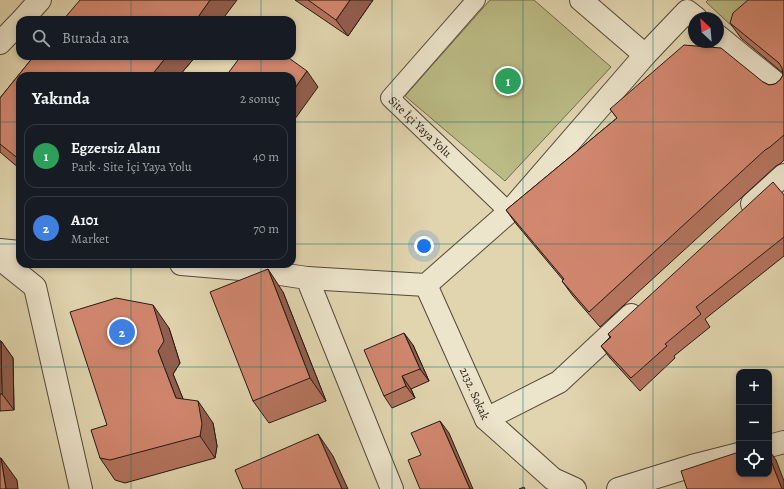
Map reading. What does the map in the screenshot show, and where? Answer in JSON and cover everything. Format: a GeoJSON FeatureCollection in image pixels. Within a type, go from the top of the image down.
{"type":"FeatureCollection","features":[{"type":"Feature","properties":{"kind":"street"},"geometry":{"type":"LineString","coordinates":[[26,16],[40,0]]}},
{"type":"Feature","properties":{"kind":"street","name":"Site İçi Yaya Yolu"},"geometry":{"type":"LineString","coordinates":[[476,0],[390,98],[510,212]]}},
{"type":"Feature","properties":{"kind":"street"},"geometry":{"type":"LineString","coordinates":[[581,0],[645,55]]}},
{"type":"Feature","properties":{"kind":"street"},"geometry":{"type":"LineString","coordinates":[[229,268],[307,278],[426,285],[510,212],[645,55],[689,7]]}},
{"type":"Feature","properties":{"kind":"street"},"geometry":{"type":"LineString","coordinates":[[0,43],[16,26]]}},
{"type":"Feature","properties":{"kind":"street"},"geometry":{"type":"LineString","coordinates":[[724,41],[782,88]]}},
{"type":"Feature","properties":{"kind":"street"},"geometry":{"type":"LineString","coordinates":[[738,217],[784,175]]}},
{"type":"Feature","properties":{"kind":"street"},"geometry":{"type":"LineString","coordinates":[[0,250],[16,252]]}},
{"type":"Feature","properties":{"kind":"street"},"geometry":{"type":"LineString","coordinates":[[0,259],[35,287],[81,489]]}},
{"type":"Feature","properties":{"kind":"street"},"geometry":{"type":"LineString","coordinates":[[307,278],[392,489]]}},
{"type":"Feature","properties":{"kind":"street","name":"2132. Sokak"},"geometry":{"type":"LineString","coordinates":[[426,285],[486,420],[553,479],[575,489]]}},
{"type":"Feature","properties":{"kind":"street"},"geometry":{"type":"LineString","coordinates":[[486,420],[559,382],[646,302]]}},
{"type":"Feature","properties":{"kind":"street"},"geometry":{"type":"LineString","coordinates":[[772,445],[784,442]]}},
{"type":"Feature","properties":{"kind":"street"},"geometry":{"type":"LineString","coordinates":[[618,489],[692,466],[736,455]]}},
{"type":"Feature","properties":{"kind":"green space"},"geometry":{"type":"Polygon","coordinates":[[[490,0],[534,0],[611,67],[505,181],[405,96],[490,0]]]}},
{"type":"Feature","properties":{"kind":"green space"},"geometry":{"type":"Polygon","coordinates":[[[708,0],[768,0],[735,29],[724,19],[724,12],[717,12],[706,2],[708,0]]]}},
{"type":"Feature","properties":{"kind":"building"},"geometry":{"type":"Polygon","coordinates":[[[80,0],[210,0],[199,16],[66,16],[80,0]]]}},
{"type":"Feature","properties":{"kind":"building"},"geometry":{"type":"Polygon","coordinates":[[[308,0],[350,0],[336,20],[308,0]]]}},
{"type":"Feature","properties":{"kind":"building"},"geometry":{"type":"Polygon","coordinates":[[[748,0],[784,0],[784,135],[765,150],[589,312],[562,281],[564,279],[506,210],[617,118],[610,109],[684,45],[688,45],[688,48],[721,48],[763,82],[769,85],[775,84],[780,80],[783,75],[782,68],[779,63],[730,23],[733,13],[748,0]]]}},
{"type":"Feature","properties":{"kind":"building"},"geometry":{"type":"Polygon","coordinates":[[[31,60],[164,60],[154,72],[21,72],[31,60]]]}},
{"type":"Feature","properties":{"kind":"building"},"geometry":{"type":"Polygon","coordinates":[[[238,60],[292,60],[307,71],[296,86],[296,72],[229,72],[238,60]]]}},
{"type":"Feature","properties":{"kind":"building"},"geometry":{"type":"Polygon","coordinates":[[[16,78],[16,157],[0,144],[0,98],[16,78]]]}},
{"type":"Feature","properties":{"kind":"building"},"geometry":{"type":"Polygon","coordinates":[[[773,182],[784,195],[784,237],[696,307],[701,314],[665,344],[667,346],[631,378],[601,346],[611,337],[608,334],[773,182]]]}},
{"type":"Feature","properties":{"kind":"building"},"geometry":{"type":"Polygon","coordinates":[[[268,269],[310,378],[253,401],[210,292],[268,269]]]}},
{"type":"Feature","properties":{"kind":"building"},"geometry":{"type":"Polygon","coordinates":[[[116,298],[153,305],[164,341],[158,351],[176,398],[198,401],[202,424],[200,436],[110,460],[100,458],[91,430],[107,425],[70,312],[116,298]]]}},
{"type":"Feature","properties":{"kind":"building"},"geometry":{"type":"Polygon","coordinates":[[[404,333],[420,369],[402,376],[406,386],[384,396],[364,350],[404,333]]]}},
{"type":"Feature","properties":{"kind":"building"},"geometry":{"type":"Polygon","coordinates":[[[1,341],[2,394],[0,394],[1,341]]]}},
{"type":"Feature","properties":{"kind":"building"},"geometry":{"type":"Polygon","coordinates":[[[440,421],[470,489],[420,489],[408,460],[421,455],[411,433],[440,421]]]}},
{"type":"Feature","properties":{"kind":"building"},"geometry":{"type":"Polygon","coordinates":[[[318,434],[342,489],[243,489],[235,470],[318,434]]]}},
{"type":"Feature","properties":{"kind":"building"},"geometry":{"type":"Polygon","coordinates":[[[736,453],[736,477],[772,477],[772,464],[782,489],[687,489],[681,471],[736,453]]]}},
{"type":"Feature","properties":{"kind":"building"},"geometry":{"type":"Polygon","coordinates":[[[1,458],[6,489],[0,489],[1,458]]]}},
{"type":"Feature","properties":{"kind":"place","name":"Egzersiz Alanı"},"geometry":{"type":"Point","coordinates":[508,81]}},
{"type":"Feature","properties":{"kind":"place","name":"A101"},"geometry":{"type":"Point","coordinates":[122,332]}}]}
